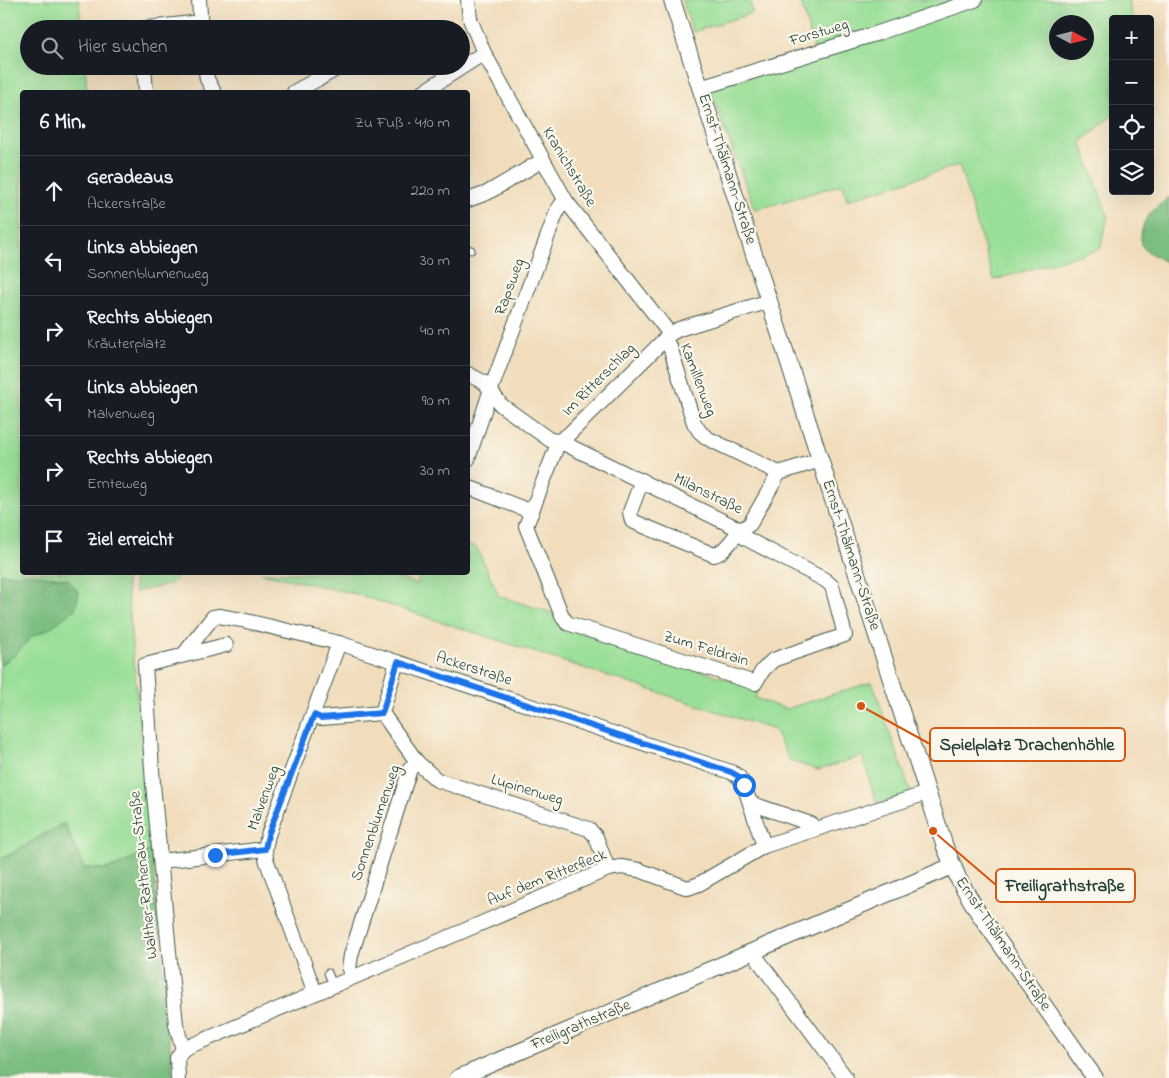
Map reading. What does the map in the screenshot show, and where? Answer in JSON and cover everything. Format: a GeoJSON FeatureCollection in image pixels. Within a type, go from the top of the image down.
{"type":"FeatureCollection","features":[{"type":"Feature","properties":{"kind":"street"},"geometry":{"type":"LineString","coordinates":[[199,0],[200,20]]}},
{"type":"Feature","properties":{"kind":"street","name":"Kranichstraße"},"geometry":{"type":"LineString","coordinates":[[468,0],[470,19],[484,53],[566,202],[667,338]]}},
{"type":"Feature","properties":{"kind":"street","name":"Ernst-Thälmann-Straße"},"geometry":{"type":"LineString","coordinates":[[672,0],[770,301],[926,794],[952,866],[982,918],[1095,1078]]}},
{"type":"Feature","properties":{"kind":"street","name":"Forstweg"},"geometry":{"type":"LineString","coordinates":[[700,88],[875,34],[975,0]]}},
{"type":"Feature","properties":{"kind":"street"},"geometry":{"type":"LineString","coordinates":[[470,62],[484,53]]}},
{"type":"Feature","properties":{"kind":"street"},"geometry":{"type":"LineString","coordinates":[[145,75],[146,90]]}},
{"type":"Feature","properties":{"kind":"street"},"geometry":{"type":"LineString","coordinates":[[206,75],[213,90]]}},
{"type":"Feature","properties":{"kind":"street"},"geometry":{"type":"LineString","coordinates":[[296,90],[314,75]]}},
{"type":"Feature","properties":{"kind":"street"},"geometry":{"type":"LineString","coordinates":[[426,90],[450,75]]}},
{"type":"Feature","properties":{"kind":"street"},"geometry":{"type":"LineString","coordinates":[[470,199],[487,193],[543,160]]}},
{"type":"Feature","properties":{"kind":"street","name":"Rapsweg"},"geometry":{"type":"LineString","coordinates":[[470,453],[491,389],[557,211],[560,205],[566,202]]}},
{"type":"Feature","properties":{"kind":"street","name":"Im Ritterschlag"},"geometry":{"type":"LineString","coordinates":[[470,375],[485,383],[501,405],[550,440],[559,441],[569,434],[667,338],[679,329],[770,301]]}},
{"type":"Feature","properties":{"kind":"street","name":"Kamillenweg"},"geometry":{"type":"LineString","coordinates":[[667,338],[694,423],[700,432],[707,438],[779,473]]}},
{"type":"Feature","properties":{"kind":"street"},"geometry":{"type":"LineString","coordinates":[[470,489],[532,512],[559,441]]}},
{"type":"Feature","properties":{"kind":"street","name":"Milanstraße"},"geometry":{"type":"LineString","coordinates":[[559,441],[741,530],[750,524],[779,473]]}},
{"type":"Feature","properties":{"kind":"street"},"geometry":{"type":"LineString","coordinates":[[779,473],[820,460]]}},
{"type":"Feature","properties":{"kind":"street"},"geometry":{"type":"LineString","coordinates":[[642,480],[630,512],[632,521],[714,555],[722,553],[732,538],[741,530]]}},
{"type":"Feature","properties":{"kind":"street","name":"Zum Feldrain"},"geometry":{"type":"LineString","coordinates":[[532,512],[526,526],[562,616],[567,623],[755,683],[763,670],[773,660],[844,635],[832,586],[829,582],[746,538],[741,530]]}},
{"type":"Feature","properties":{"kind":"street","name":"Ackerstraße"},"geometry":{"type":"LineString","coordinates":[[184,654],[213,617],[220,616],[339,644],[398,662],[731,772],[741,780],[764,846]]}},
{"type":"Feature","properties":{"kind":"street","name":"Malvenweg"},"geometry":{"type":"LineString","coordinates":[[315,993],[266,859],[265,849],[268,835],[339,644]]}},
{"type":"Feature","properties":{"kind":"street"},"geometry":{"type":"LineString","coordinates":[[184,654],[226,645]]}},
{"type":"Feature","properties":{"kind":"street","name":"Walther-Rathenau-Straße"},"geometry":{"type":"LineString","coordinates":[[178,1078],[177,1058],[183,1049],[176,1025],[152,777],[145,665],[184,654]]}},
{"type":"Feature","properties":{"kind":"street"},"geometry":{"type":"LineString","coordinates":[[314,715],[321,718],[382,713],[398,662]]}},
{"type":"Feature","properties":{"kind":"street","name":"Sonnenblumenweg"},"geometry":{"type":"LineString","coordinates":[[353,977],[350,969],[351,955],[410,769],[417,762],[382,713]]}},
{"type":"Feature","properties":{"kind":"street","name":"Lupinenweg"},"geometry":{"type":"LineString","coordinates":[[417,762],[437,780],[589,829],[596,837],[608,869]]}},
{"type":"Feature","properties":{"kind":"street","name":"Auf dem Ritterfleck"},"geometry":{"type":"LineString","coordinates":[[183,1049],[315,993],[331,979],[353,977],[608,869],[621,867],[639,870],[688,888],[699,884],[764,846],[926,794]]}},
{"type":"Feature","properties":{"kind":"street"},"geometry":{"type":"LineString","coordinates":[[750,803],[811,824],[814,830]]}},
{"type":"Feature","properties":{"kind":"street"},"geometry":{"type":"LineString","coordinates":[[160,861],[265,849]]}},
{"type":"Feature","properties":{"kind":"street","name":"Freiligrathstraße"},"geometry":{"type":"LineString","coordinates":[[458,1078],[952,866]]}},
{"type":"Feature","properties":{"kind":"street"},"geometry":{"type":"LineString","coordinates":[[755,951],[846,1078]]}},
{"type":"Feature","properties":{"kind":"green space"},"geometry":{"type":"Polygon","coordinates":[[[0,0],[79,0],[80,20],[20,20],[20,75],[86,75],[87,90],[20,90],[20,575],[0,574],[0,0]]]}},
{"type":"Feature","properties":{"kind":"green space"},"geometry":{"type":"Polygon","coordinates":[[[682,0],[750,0],[752,13],[693,32],[682,0]]]}},
{"type":"Feature","properties":{"kind":"green space"},"geometry":{"type":"Polygon","coordinates":[[[800,0],[1128,0],[1132,15],[1109,15],[1109,118],[1081,142],[1108,216],[1100,249],[994,280],[959,165],[847,200],[843,184],[755,210],[710,89],[817,57],[800,0]]]}},
{"type":"Feature","properties":{"kind":"green space"},"geometry":{"type":"Polygon","coordinates":[[[1169,197],[1169,264],[1148,252],[1141,245],[1141,236],[1144,222],[1169,197]]]}},
{"type":"Feature","properties":{"kind":"green space"},"geometry":{"type":"Polygon","coordinates":[[[470,546],[477,548],[499,596],[558,615],[564,627],[758,689],[755,698],[786,709],[872,682],[911,793],[877,804],[862,756],[818,770],[790,761],[774,730],[356,594],[270,575],[389,575],[417,584],[420,575],[470,575],[470,546]]]}},
{"type":"Feature","properties":{"kind":"green space"},"geometry":{"type":"Polygon","coordinates":[[[0,574],[35,575],[68,579],[79,593],[75,609],[50,628],[31,637],[15,655],[0,665],[0,574]]]}},
{"type":"Feature","properties":{"kind":"green space"},"geometry":{"type":"Polygon","coordinates":[[[35,575],[125,575],[152,849],[117,866],[105,869],[84,868],[64,823],[0,860],[0,665],[15,655],[31,637],[50,628],[68,579],[35,575]]]}},
{"type":"Feature","properties":{"kind":"green space"},"geometry":{"type":"Polygon","coordinates":[[[133,575],[179,575],[171,584],[135,592],[133,575]]]}},
{"type":"Feature","properties":{"kind":"green space"},"geometry":{"type":"Polygon","coordinates":[[[64,823],[84,868],[105,869],[117,866],[152,849],[173,1078],[0,1078],[0,860],[64,823]]]}},
{"type":"Feature","properties":{"kind":"place","name":"Spielplatz Drachenhöhle"},"geometry":{"type":"Point","coordinates":[861,706]}},
{"type":"Feature","properties":{"kind":"place","name":"Freiligrathstraße"},"geometry":{"type":"Point","coordinates":[933,831]}},
{"type":"Feature","properties":{"kind":"route"},"geometry":{"type":"LineString","coordinates":[[215,855],[265,849],[268,835],[314,715],[321,718],[382,713],[398,662],[731,772],[738,776],[744,785]]}}]}
